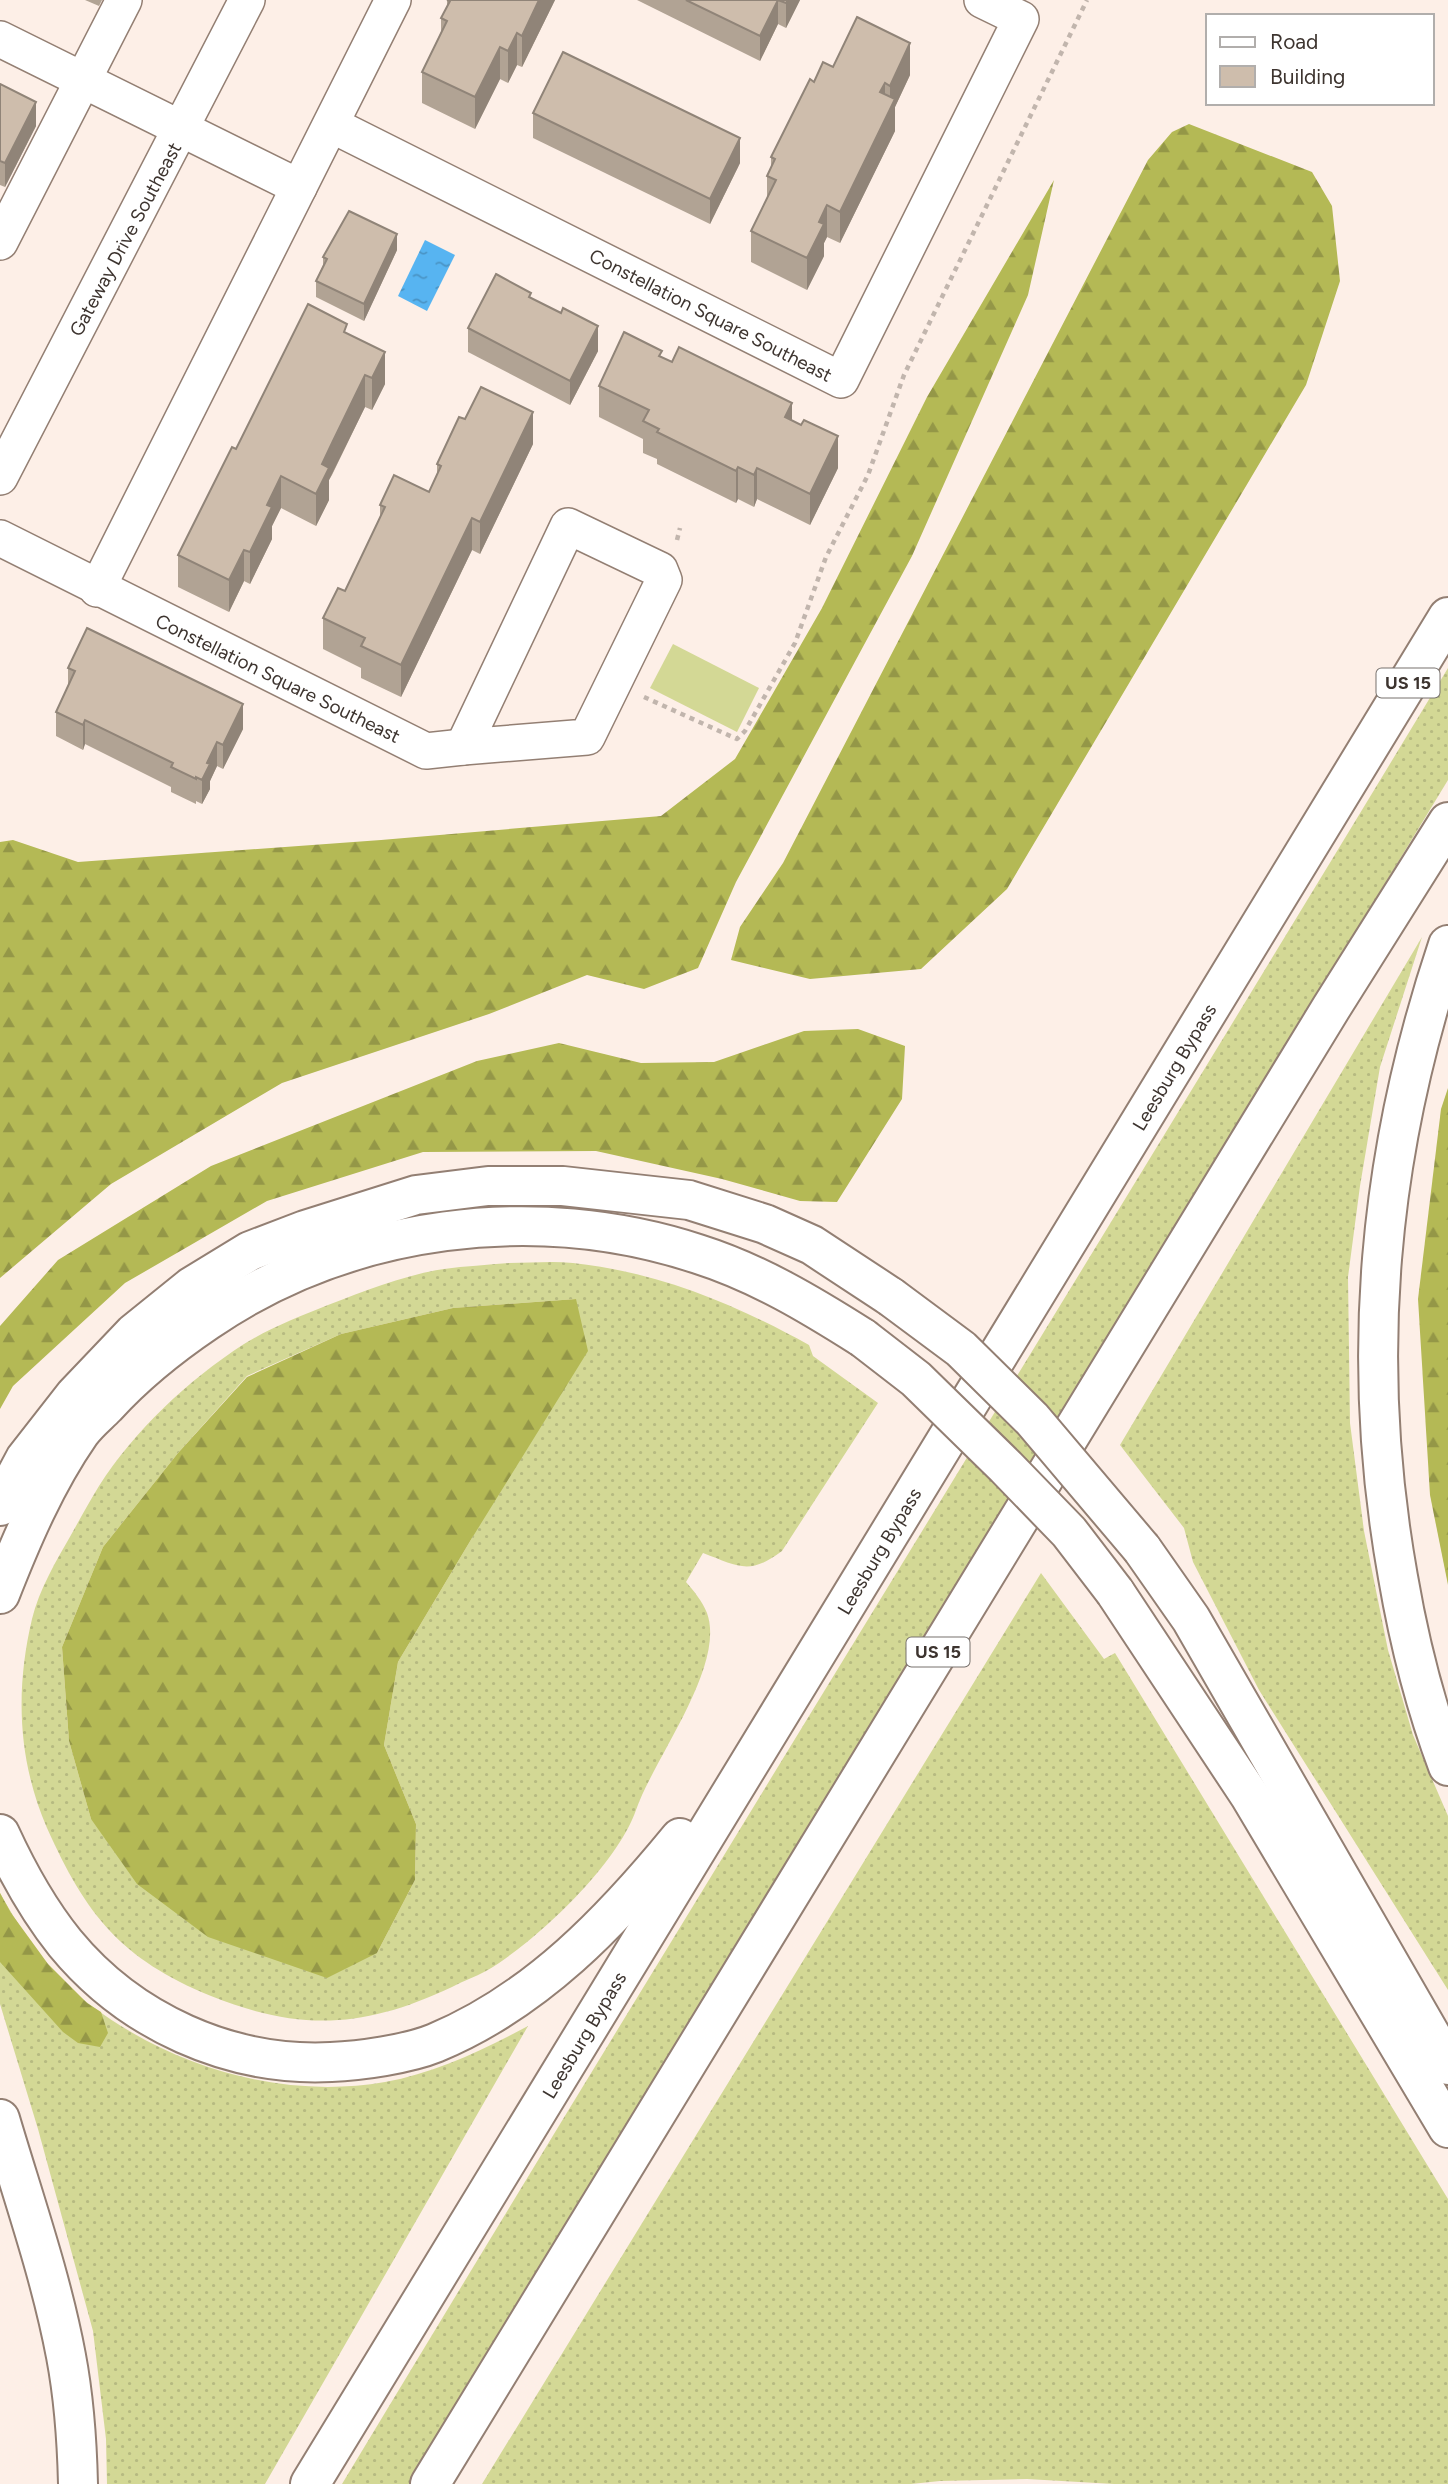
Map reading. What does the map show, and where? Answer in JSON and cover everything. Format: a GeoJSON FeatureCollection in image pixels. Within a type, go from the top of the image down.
{"type":"FeatureCollection","features":[{"type":"Feature","properties":{"kind":"highway","name":"Leesburg Bypass"},"geometry":{"type":"LineString","coordinates":[[310,2484],[1448,617]]}},
{"type":"Feature","properties":{"kind":"highway","name":"US 15"},"geometry":{"type":"LineString","coordinates":[[430,2484],[1324,1020],[1448,822]]}},
{"type":"Feature","properties":{"kind":"highway"},"geometry":{"type":"LineString","coordinates":[[1448,945],[1410,1072],[1390,1178],[1378,1306],[1378,1414],[1388,1521],[1407,1627],[1423,1689],[1448,1766]]}},
{"type":"Feature","properties":{"kind":"highway"},"geometry":{"type":"LineString","coordinates":[[0,1506],[25,1459],[75,1395],[134,1333],[191,1287],[250,1251],[305,1230],[416,1195],[488,1186],[564,1186],[689,1200],[765,1224],[812,1245],[891,1297],[961,1349],[1032,1419],[1142,1549],[1191,1619],[1448,2066]]}},
{"type":"Feature","properties":{"kind":"highway"},"geometry":{"type":"LineString","coordinates":[[0,1594],[44,1493],[81,1432],[125,1385],[170,1346],[228,1306],[280,1278],[336,1256],[403,1238],[462,1229],[523,1226],[582,1229],[641,1238],[699,1254],[755,1276],[808,1303],[863,1338],[916,1379],[1069,1532],[1115,1592],[1250,1796],[1448,2128]]}},
{"type":"Feature","properties":{"kind":"highway"},"geometry":{"type":"LineString","coordinates":[[0,1834],[16,1868],[64,1942],[94,1975],[129,2003],[162,2024],[203,2043],[279,2061],[346,2061],[433,2044],[483,2019],[551,1974],[597,1933],[637,1891],[710,1802],[855,1590]]}},
{"type":"Feature","properties":{"kind":"highway"},"geometry":{"type":"LineString","coordinates":[[0,2119],[44,2266],[66,2356],[76,2435],[78,2484]]}},
{"type":"Feature","properties":{"kind":"street"},"geometry":{"type":"LineString","coordinates":[[2,234],[124,0]]}},
{"type":"Feature","properties":{"kind":"street","name":"Gateway Drive Southeast"},"geometry":{"type":"LineString","coordinates":[[0,477],[247,0]]}},
{"type":"Feature","properties":{"kind":"street"},"geometry":{"type":"LineString","coordinates":[[97,589],[393,0]]}},
{"type":"Feature","properties":{"kind":"street","name":"Constellation Square Southeast"},"geometry":{"type":"LineString","coordinates":[[332,125],[841,380],[1021,19],[982,0]]}},
{"type":"Feature","properties":{"kind":"street"},"geometry":{"type":"LineString","coordinates":[[0,39],[299,187]]}},
{"type":"Feature","properties":{"kind":"street","name":"Constellation Square Southeast"},"geometry":{"type":"LineString","coordinates":[[0,538],[97,589],[426,751],[587,737],[664,580],[660,570],[568,526],[463,747]]}},
{"type":"Feature","properties":{"kind":"path"},"geometry":{"type":"LineString","coordinates":[[640,695],[737,739],[745,731],[795,643],[826,557],[868,475],[904,375],[1087,0]]}},
{"type":"Feature","properties":{"kind":"path"},"geometry":{"type":"LineString","coordinates":[[677,548],[680,528]]}},
{"type":"Feature","properties":{"kind":"green space"},"geometry":{"type":"Polygon","coordinates":[[[1189,124],[1312,172],[1332,206],[1340,281],[1306,385],[1007,889],[921,969],[810,979],[731,960],[740,927],[783,863],[1148,160],[1172,132],[1189,124]]]}},
{"type":"Feature","properties":{"kind":"green space"},"geometry":{"type":"Polygon","coordinates":[[[1054,180],[1028,295],[912,556],[736,882],[698,968],[644,989],[587,975],[489,1014],[282,1083],[111,1184],[0,1278],[0,842],[13,840],[78,862],[661,816],[735,759],[822,608],[927,397],[1054,180]]]}},
{"type":"Feature","properties":{"kind":"green space"},"geometry":{"type":"Polygon","coordinates":[[[673,644],[759,688],[737,732],[650,688],[673,644]]]}},
{"type":"Feature","properties":{"kind":"green space"},"geometry":{"type":"Polygon","coordinates":[[[1448,668],[1448,780],[411,2484],[342,2484],[1172,1122],[1448,668]]]}},
{"type":"Feature","properties":{"kind":"green space"},"geometry":{"type":"Polygon","coordinates":[[[1422,937],[1380,1067],[1360,1186],[1348,1277],[1350,1423],[1364,1531],[1388,1650],[1413,1735],[1448,1816],[1448,1990],[1259,1690],[1193,1562],[1184,1528],[1120,1445],[1422,937]]]}},
{"type":"Feature","properties":{"kind":"green space"},"geometry":{"type":"Polygon","coordinates":[[[858,1029],[905,1046],[902,1099],[837,1202],[800,1201],[722,1179],[596,1151],[423,1152],[267,1201],[125,1283],[13,1386],[0,1409],[0,1326],[58,1260],[211,1166],[477,1061],[559,1043],[641,1063],[714,1062],[804,1031],[858,1029]]]}},
{"type":"Feature","properties":{"kind":"green space"},"geometry":{"type":"Polygon","coordinates":[[[1448,1088],[1448,1585],[1430,1495],[1418,1299],[1441,1109],[1448,1088]]]}},
{"type":"Feature","properties":{"kind":"green space"},"geometry":{"type":"Polygon","coordinates":[[[565,1262],[605,1267],[695,1292],[753,1316],[809,1345],[813,1356],[878,1403],[782,1551],[761,1564],[752,1566],[735,1565],[703,1553],[686,1582],[707,1613],[710,1635],[698,1685],[626,1832],[593,1877],[550,1922],[506,1958],[482,1973],[420,2001],[390,2011],[333,2020],[304,2020],[274,2016],[211,1996],[153,1966],[130,1950],[110,1931],[76,1886],[47,1828],[30,1777],[22,1725],[23,1673],[32,1619],[39,1597],[95,1492],[113,1465],[164,1408],[223,1358],[254,1338],[285,1323],[385,1284],[444,1269],[565,1262]],[[576,1299],[453,1308],[341,1334],[247,1376],[178,1453],[103,1547],[62,1647],[69,1741],[91,1819],[377,1953],[415,1880],[416,1824],[384,1745],[398,1662],[472,1538],[576,1299]]]}},
{"type":"Feature","properties":{"kind":"green space"},"geometry":{"type":"Polygon","coordinates":[[[576,1299],[588,1351],[398,1662],[384,1745],[416,1824],[415,1880],[377,1953],[327,1978],[208,1937],[137,1884],[91,1819],[69,1741],[62,1647],[103,1547],[178,1453],[247,1377],[341,1334],[453,1308],[576,1299]]]}},
{"type":"Feature","properties":{"kind":"green space"},"geometry":{"type":"Polygon","coordinates":[[[1041,1573],[1104,1659],[1115,1653],[1448,2199],[1448,2484],[1114,2484],[1027,2479],[911,2484],[482,2484],[1041,1573]]]}},
{"type":"Feature","properties":{"kind":"green space"},"geometry":{"type":"Polygon","coordinates":[[[0,1893],[39,1953],[75,1993],[121,2026],[156,2045],[229,2073],[268,2082],[307,2086],[385,2082],[458,2060],[528,2026],[265,2484],[107,2484],[106,2439],[93,2331],[38,2129],[0,2004],[0,1893]]]}},
{"type":"Feature","properties":{"kind":"green space"},"geometry":{"type":"Polygon","coordinates":[[[0,1893],[48,1964],[87,2003],[101,2012],[108,2033],[100,2047],[78,2043],[63,2032],[0,1962],[0,1893]]]}},
{"type":"Feature","properties":{"kind":"water"},"geometry":{"type":"Polygon","coordinates":[[[425,240],[455,255],[427,311],[398,296],[425,240]]]}},
{"type":"Feature","properties":{"kind":"building"},"geometry":{"type":"Polygon","coordinates":[[[447,0],[539,0],[522,36],[517,33],[508,51],[500,47],[475,97],[422,72],[447,21],[441,18],[450,1],[447,0]]]}},
{"type":"Feature","properties":{"kind":"building"},"geometry":{"type":"Polygon","coordinates":[[[686,0],[778,0],[760,36],[686,0]]]}},
{"type":"Feature","properties":{"kind":"building"},"geometry":{"type":"Polygon","coordinates":[[[857,17],[910,43],[890,86],[885,83],[880,92],[895,99],[840,212],[827,205],[819,222],[824,224],[807,258],[751,231],[776,180],[767,176],[775,159],[771,157],[810,79],[814,82],[823,62],[833,67],[857,17]]]}},
{"type":"Feature","properties":{"kind":"building"},"geometry":{"type":"Polygon","coordinates":[[[563,52],[740,138],[710,199],[533,113],[563,52]]]}},
{"type":"Feature","properties":{"kind":"building"},"geometry":{"type":"Polygon","coordinates":[[[0,84],[36,102],[5,163],[0,161],[0,84]]]}},
{"type":"Feature","properties":{"kind":"building"},"geometry":{"type":"Polygon","coordinates":[[[349,211],[397,234],[364,304],[316,281],[327,259],[323,257],[349,211]]]}},
{"type":"Feature","properties":{"kind":"building"},"geometry":{"type":"Polygon","coordinates":[[[496,274],[531,293],[529,297],[561,313],[563,308],[598,326],[570,381],[468,328],[496,274]]]}},
{"type":"Feature","properties":{"kind":"building"},"geometry":{"type":"Polygon","coordinates":[[[308,304],[347,324],[344,332],[385,352],[372,378],[365,375],[322,464],[329,468],[316,494],[281,476],[267,505],[272,507],[250,552],[244,550],[229,580],[178,555],[232,447],[236,449],[308,304]]]}},
{"type":"Feature","properties":{"kind":"building"},"geometry":{"type":"Polygon","coordinates":[[[624,332],[662,351],[659,356],[672,362],[679,347],[792,403],[785,417],[801,425],[804,420],[838,436],[810,494],[757,468],[754,475],[738,467],[736,471],[657,432],[659,429],[643,421],[649,410],[599,386],[624,332]]]}},
{"type":"Feature","properties":{"kind":"building"},"geometry":{"type":"Polygon","coordinates":[[[481,387],[533,412],[480,522],[472,518],[401,665],[361,646],[365,638],[323,618],[338,588],[345,591],[385,507],[380,505],[394,475],[429,492],[441,466],[437,464],[459,417],[465,419],[481,387]]]}},
{"type":"Feature","properties":{"kind":"building"},"geometry":{"type":"Polygon","coordinates":[[[87,628],[243,704],[223,745],[217,742],[202,780],[171,767],[173,763],[85,720],[83,725],[56,712],[75,671],[68,668],[87,628]]]}}]}
